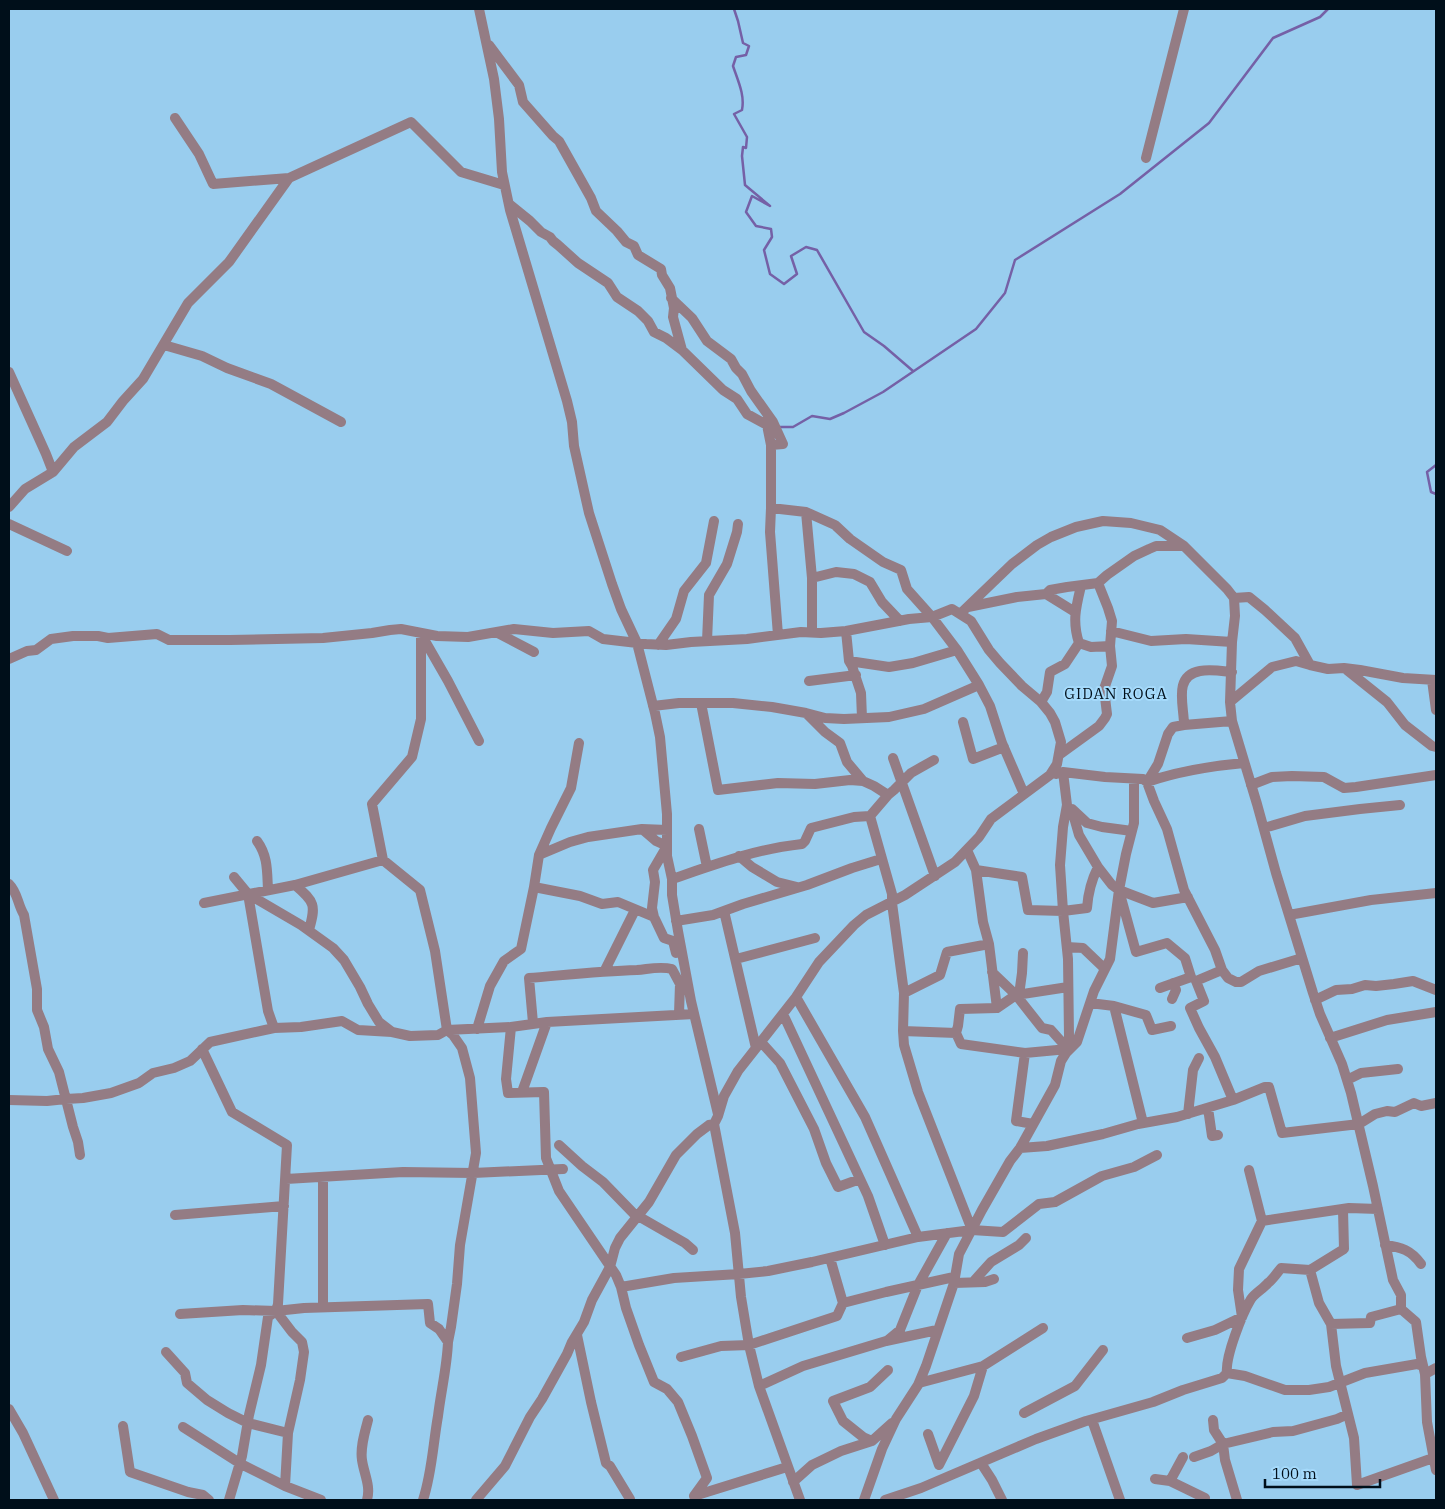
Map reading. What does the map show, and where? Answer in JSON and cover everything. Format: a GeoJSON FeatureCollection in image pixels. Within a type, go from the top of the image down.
{"type":"FeatureCollection","features":[{"type":"Feature","properties":{"kind":"street"},"geometry":{"type":"LineString","coordinates":[[479,9],[495,87],[502,172],[508,204],[567,401],[572,422],[574,446],[589,513],[621,609],[637,643],[660,737],[667,830],[667,856],[672,879],[672,895],[716,1120],[735,1233],[749,1345],[759,1386],[800,1500]]}},
{"type":"Feature","properties":{"kind":"street"},"geometry":{"type":"LineString","coordinates":[[1146,158],[1184,9]]}},
{"type":"Feature","properties":{"kind":"street"},"geometry":{"type":"LineString","coordinates":[[487,42],[519,85],[523,102],[558,141],[591,198],[596,211],[626,242],[634,246],[638,255],[661,269],[662,275],[670,288],[674,308],[673,317],[682,350]]}},
{"type":"Feature","properties":{"kind":"street"},"geometry":{"type":"LineString","coordinates":[[175,118],[199,154],[213,184],[289,178],[411,122],[461,172],[504,185]]}},
{"type":"Feature","properties":{"kind":"street"},"geometry":{"type":"LineString","coordinates":[[9,507],[25,489],[52,472],[74,447],[107,422],[122,401],[143,379],[188,303],[229,262],[289,178]]}},
{"type":"Feature","properties":{"kind":"street"},"geometry":{"type":"LineString","coordinates":[[508,204],[541,232],[550,237],[578,263],[608,283],[616,297],[638,311],[648,321],[654,332],[682,350],[723,390],[737,399],[747,414],[767,425],[771,445],[770,532],[778,635]]}},
{"type":"Feature","properties":{"kind":"street"},"geometry":{"type":"LineString","coordinates":[[671,298],[692,318],[707,341],[731,359],[742,374],[751,391],[773,422],[784,444],[771,445]]}},
{"type":"Feature","properties":{"kind":"street"},"geometry":{"type":"LineString","coordinates":[[164,345],[202,356],[227,368],[271,384],[341,422]]}},
{"type":"Feature","properties":{"kind":"street"},"geometry":{"type":"LineString","coordinates":[[9,372],[46,454],[52,472]]}},
{"type":"Feature","properties":{"kind":"street"},"geometry":{"type":"LineString","coordinates":[[771,508],[806,512],[835,526],[883,562],[901,570],[907,589],[932,617],[957,650],[979,685],[990,706],[1004,747],[1024,794]]}},
{"type":"Feature","properties":{"kind":"street"},"geometry":{"type":"LineString","coordinates":[[806,512],[812,578],[812,632]]}},
{"type":"Feature","properties":{"kind":"street"},"geometry":{"type":"LineString","coordinates":[[658,645],[676,619],[684,591],[706,563],[714,521]]}},
{"type":"Feature","properties":{"kind":"street"},"geometry":{"type":"LineString","coordinates":[[964,610],[1012,564],[1037,545],[1076,527],[1103,521],[1132,523],[1160,530],[1184,546],[1234,598],[1235,616],[1230,702],[1232,721],[1315,1000],[1347,1080],[1359,1124],[1393,1280],[1400,1295],[1401,1309],[1416,1322],[1424,1370],[1427,1422],[1436,1470]]}},
{"type":"Feature","properties":{"kind":"street"},"geometry":{"type":"LineString","coordinates":[[9,524],[67,551]]}},
{"type":"Feature","properties":{"kind":"street"},"geometry":{"type":"LineString","coordinates":[[707,641],[709,595],[727,564],[738,524]]}},
{"type":"Feature","properties":{"kind":"street"},"geometry":{"type":"LineString","coordinates":[[1046,594],[1050,590],[1098,583],[1107,574],[1134,556],[1156,546],[1184,546]]}},
{"type":"Feature","properties":{"kind":"street"},"geometry":{"type":"LineString","coordinates":[[812,578],[836,572],[854,574],[870,582],[882,602],[900,621]]}},
{"type":"Feature","properties":{"kind":"street"},"geometry":{"type":"LineString","coordinates":[[1059,755],[1099,726],[1106,718],[1104,689],[1112,666],[1110,646],[1112,618],[1098,583]]}},
{"type":"Feature","properties":{"kind":"street"},"geometry":{"type":"LineString","coordinates":[[1079,643],[1075,631],[1074,612],[1081,586]]}},
{"type":"Feature","properties":{"kind":"street"},"geometry":{"type":"LineString","coordinates":[[9,659],[27,651],[36,650],[51,639],[73,636],[108,638],[156,634],[169,640],[324,638],[401,629],[421,634],[468,637],[514,629],[553,633],[589,631],[602,638],[658,645],[747,639],[801,632],[846,631],[932,617],[952,609],[964,610],[1017,596],[1046,594],[1074,612]]}},
{"type":"Feature","properties":{"kind":"street"},"geometry":{"type":"LineString","coordinates":[[1234,598],[1249,597],[1265,610],[1295,638],[1310,665]]}},
{"type":"Feature","properties":{"kind":"street"},"geometry":{"type":"LineString","coordinates":[[476,1500],[505,1466],[530,1417],[542,1399],[584,1322],[592,1300],[610,1267],[620,1238],[649,1202],[676,1155],[697,1134],[716,1120],[724,1096],[738,1072],[796,997],[819,962],[866,915],[892,903],[955,862],[979,837],[990,819],[1050,775],[1057,764],[1061,742],[1050,713],[1041,702],[1011,676],[989,650],[964,610]]}},
{"type":"Feature","properties":{"kind":"street"},"geometry":{"type":"LineString","coordinates":[[846,631],[849,661],[856,675],[861,693],[862,718]]}},
{"type":"Feature","properties":{"kind":"street"},"geometry":{"type":"LineString","coordinates":[[1111,631],[1151,641],[1186,639],[1232,642]]}},
{"type":"Feature","properties":{"kind":"street"},"geometry":{"type":"LineString","coordinates":[[496,632],[534,652]]}},
{"type":"Feature","properties":{"kind":"street"},"geometry":{"type":"LineString","coordinates":[[421,634],[479,741]]}},
{"type":"Feature","properties":{"kind":"street"},"geometry":{"type":"LineString","coordinates":[[421,634],[421,719],[412,757],[372,804],[383,860],[420,890],[435,951],[447,1030],[462,1048],[470,1078],[476,1153],[460,1245],[457,1284],[431,1470],[423,1500]]}},
{"type":"Feature","properties":{"kind":"street"},"geometry":{"type":"LineString","coordinates":[[1041,702],[1047,692],[1050,672],[1065,664],[1079,643]]}},
{"type":"Feature","properties":{"kind":"street"},"geometry":{"type":"LineString","coordinates":[[1079,643],[1091,647],[1110,646]]}},
{"type":"Feature","properties":{"kind":"street"},"geometry":{"type":"LineString","coordinates":[[849,661],[889,667],[914,663],[957,650]]}},
{"type":"Feature","properties":{"kind":"street"},"geometry":{"type":"LineString","coordinates":[[1230,702],[1272,667],[1296,661],[1328,669],[1344,668],[1403,678],[1434,680],[1436,710]]}},
{"type":"Feature","properties":{"kind":"street"},"geometry":{"type":"LineString","coordinates":[[1344,668],[1387,702],[1405,724],[1432,746],[1436,747]]}},
{"type":"Feature","properties":{"kind":"street"},"geometry":{"type":"LineString","coordinates":[[1184,724],[1182,687],[1186,678],[1200,671],[1232,672]]}},
{"type":"Feature","properties":{"kind":"street"},"geometry":{"type":"LineString","coordinates":[[809,681],[856,675]]}},
{"type":"Feature","properties":{"kind":"street"},"geometry":{"type":"LineString","coordinates":[[653,706],[679,703],[733,703],[806,713],[826,718],[889,717],[924,709],[979,685]]}},
{"type":"Feature","properties":{"kind":"street"},"geometry":{"type":"LineString","coordinates":[[701,703],[718,790],[778,783],[815,784],[850,780],[863,781],[888,795]]}},
{"type":"Feature","properties":{"kind":"street"},"geometry":{"type":"LineString","coordinates":[[806,713],[825,732],[840,742],[847,762],[863,781]]}},
{"type":"Feature","properties":{"kind":"street"},"geometry":{"type":"LineString","coordinates":[[1147,782],[1158,764],[1168,734],[1174,727],[1184,724],[1232,721]]}},
{"type":"Feature","properties":{"kind":"street"},"geometry":{"type":"LineString","coordinates":[[963,722],[973,759],[1004,747]]}},
{"type":"Feature","properties":{"kind":"street"},"geometry":{"type":"LineString","coordinates":[[477,1030],[490,986],[504,961],[521,949],[539,855],[572,788],[579,743]]}},
{"type":"Feature","properties":{"kind":"street"},"geometry":{"type":"LineString","coordinates":[[893,758],[935,876]]}},
{"type":"Feature","properties":{"kind":"street"},"geometry":{"type":"LineString","coordinates":[[672,879],[739,856],[802,844],[811,828],[854,817],[870,816],[911,773],[934,760]]}},
{"type":"Feature","properties":{"kind":"street"},"geometry":{"type":"LineString","coordinates":[[1147,782],[1171,773],[1244,763]]}},
{"type":"Feature","properties":{"kind":"street"},"geometry":{"type":"LineString","coordinates":[[1050,775],[1063,772],[1143,779],[1147,782],[1168,830],[1178,871],[1188,897],[1222,970],[1228,978],[1241,982],[1259,971],[1302,958]]}},
{"type":"Feature","properties":{"kind":"street"},"geometry":{"type":"LineString","coordinates":[[1063,772],[1067,805],[1060,865],[1067,947],[1068,1049]]}},
{"type":"Feature","properties":{"kind":"street"},"geometry":{"type":"LineString","coordinates":[[1251,785],[1272,777],[1324,777],[1344,788],[1436,775]]}},
{"type":"Feature","properties":{"kind":"street"},"geometry":{"type":"LineString","coordinates":[[864,1500],[882,1448],[896,1419],[919,1383],[954,1280],[959,1254],[1010,1161],[1020,1148],[1055,1085],[1061,1061],[1068,1049],[1077,1042],[1090,1003],[1110,959],[1119,890],[1134,823],[1134,778]]}},
{"type":"Feature","properties":{"kind":"street"},"geometry":{"type":"LineString","coordinates":[[1067,805],[1073,814],[1079,835],[1098,867],[1112,885],[1119,890],[1153,903],[1188,897]]}},
{"type":"Feature","properties":{"kind":"street"},"geometry":{"type":"LineString","coordinates":[[1067,805],[1087,823],[1132,831]]}},
{"type":"Feature","properties":{"kind":"street"},"geometry":{"type":"LineString","coordinates":[[1264,828],[1305,816],[1400,805]]}},
{"type":"Feature","properties":{"kind":"street"},"geometry":{"type":"LineString","coordinates":[[870,816],[892,894],[904,993],[904,1045],[918,1092],[972,1230]]}},
{"type":"Feature","properties":{"kind":"street"},"geometry":{"type":"LineString","coordinates":[[539,855],[588,836],[642,829],[667,830]]}},
{"type":"Feature","properties":{"kind":"street"},"geometry":{"type":"LineString","coordinates":[[642,829],[656,841],[667,846]]}},
{"type":"Feature","properties":{"kind":"street"},"geometry":{"type":"LineString","coordinates":[[699,829],[706,867]]}},
{"type":"Feature","properties":{"kind":"street"},"geometry":{"type":"LineString","coordinates":[[257,841],[264,850],[268,890]]}},
{"type":"Feature","properties":{"kind":"street"},"geometry":{"type":"LineString","coordinates":[[667,846],[653,870],[656,882],[652,908],[664,938],[673,941],[680,967],[679,1014]]}},
{"type":"Feature","properties":{"kind":"street"},"geometry":{"type":"LineString","coordinates":[[1087,849],[1089,866],[1093,876]]}},
{"type":"Feature","properties":{"kind":"street"},"geometry":{"type":"LineString","coordinates":[[967,850],[976,870],[983,922],[989,944],[997,1008]]}},
{"type":"Feature","properties":{"kind":"street"},"geometry":{"type":"LineString","coordinates":[[739,856],[752,867],[777,882],[798,887]]}},
{"type":"Feature","properties":{"kind":"street"},"geometry":{"type":"LineString","coordinates":[[676,921],[713,915],[881,859]]}},
{"type":"Feature","properties":{"kind":"street"},"geometry":{"type":"LineString","coordinates":[[204,903],[295,885],[383,860]]}},
{"type":"Feature","properties":{"kind":"street"},"geometry":{"type":"LineString","coordinates":[[976,870],[1022,877],[1028,910],[1063,912],[1087,908],[1088,892],[1098,867]]}},
{"type":"Feature","properties":{"kind":"street"},"geometry":{"type":"LineString","coordinates":[[234,877],[248,894],[308,930],[332,948],[344,960],[380,1022],[392,1032]]}},
{"type":"Feature","properties":{"kind":"street"},"geometry":{"type":"LineString","coordinates":[[9,884],[16,891],[18,906],[24,915],[37,989],[37,1010],[44,1027],[48,1049],[59,1072],[80,1155]]}},
{"type":"Feature","properties":{"kind":"street"},"geometry":{"type":"LineString","coordinates":[[295,885],[308,896],[314,911],[308,930]]}},
{"type":"Feature","properties":{"kind":"street"},"geometry":{"type":"LineString","coordinates":[[534,887],[580,896],[602,904],[618,902],[654,917]]}},
{"type":"Feature","properties":{"kind":"street"},"geometry":{"type":"LineString","coordinates":[[1119,890],[1136,952],[1168,943],[1185,958],[1204,1001],[1190,1008],[1233,1100]]}},
{"type":"Feature","properties":{"kind":"street"},"geometry":{"type":"LineString","coordinates":[[1289,916],[1371,900],[1436,893]]}},
{"type":"Feature","properties":{"kind":"street"},"geometry":{"type":"LineString","coordinates":[[248,894],[268,1011],[274,1028]]}},
{"type":"Feature","properties":{"kind":"street"},"geometry":{"type":"LineString","coordinates":[[605,970],[635,910]]}},
{"type":"Feature","properties":{"kind":"street"},"geometry":{"type":"LineString","coordinates":[[724,911],[758,1045],[780,1063],[814,1129],[826,1163],[838,1187],[860,1180]]}},
{"type":"Feature","properties":{"kind":"street"},"geometry":{"type":"LineString","coordinates":[[736,959],[815,938]]}},
{"type":"Feature","properties":{"kind":"street"},"geometry":{"type":"LineString","coordinates":[[904,993],[940,975],[947,952],[989,944]]}},
{"type":"Feature","properties":{"kind":"street"},"geometry":{"type":"LineString","coordinates":[[1067,947],[1083,948],[1106,969]]}},
{"type":"Feature","properties":{"kind":"street"},"geometry":{"type":"LineString","coordinates":[[1017,995],[1022,973],[1022,953]]}},
{"type":"Feature","properties":{"kind":"street"},"geometry":{"type":"LineString","coordinates":[[533,1023],[529,978],[605,970],[641,970],[665,967],[672,969],[680,984]]}},
{"type":"Feature","properties":{"kind":"street"},"geometry":{"type":"LineString","coordinates":[[1160,988],[1222,970]]}},
{"type":"Feature","properties":{"kind":"street"},"geometry":{"type":"LineString","coordinates":[[992,972],[1017,995],[1042,1028],[1051,1030],[1068,1049]]}},
{"type":"Feature","properties":{"kind":"street"},"geometry":{"type":"LineString","coordinates":[[1315,1000],[1336,990],[1413,980],[1436,990]]}},
{"type":"Feature","properties":{"kind":"street"},"geometry":{"type":"LineString","coordinates":[[1172,999],[1176,990],[1173,983]]}},
{"type":"Feature","properties":{"kind":"street"},"geometry":{"type":"LineString","coordinates":[[1068,987],[1017,995],[997,1008],[960,1009],[956,1032],[961,1044],[1025,1053],[1068,1049]]}},
{"type":"Feature","properties":{"kind":"street"},"geometry":{"type":"LineString","coordinates":[[796,997],[865,1117],[918,1237]]}},
{"type":"Feature","properties":{"kind":"street"},"geometry":{"type":"LineString","coordinates":[[1090,1003],[1114,1006],[1146,1014],[1152,1030],[1171,1026]]}},
{"type":"Feature","properties":{"kind":"street"},"geometry":{"type":"LineString","coordinates":[[1114,1006],[1143,1123]]}},
{"type":"Feature","properties":{"kind":"street"},"geometry":{"type":"LineString","coordinates":[[1330,1038],[1387,1020],[1436,1012]]}},
{"type":"Feature","properties":{"kind":"street"},"geometry":{"type":"LineString","coordinates":[[9,1100],[66,1100],[111,1093],[139,1083],[153,1073],[174,1068],[190,1061],[210,1042],[274,1028],[301,1027],[342,1021],[358,1030],[392,1032],[410,1036],[438,1035],[447,1030],[477,1030],[533,1023],[694,1014]]}},
{"type":"Feature","properties":{"kind":"street"},"geometry":{"type":"LineString","coordinates":[[783,1014],[868,1196],[885,1245]]}},
{"type":"Feature","properties":{"kind":"street"},"geometry":{"type":"LineString","coordinates":[[522,1092],[547,1022]]}},
{"type":"Feature","properties":{"kind":"street"},"geometry":{"type":"LineString","coordinates":[[510,1027],[506,1079],[508,1093],[544,1092],[546,1158],[559,1191],[616,1276],[639,1345],[654,1382],[667,1390],[678,1402],[707,1478],[695,1498]]}},
{"type":"Feature","properties":{"kind":"street"},"geometry":{"type":"LineString","coordinates":[[903,1031],[956,1032]]}},
{"type":"Feature","properties":{"kind":"street"},"geometry":{"type":"LineString","coordinates":[[202,1049],[232,1112],[287,1145],[278,1304],[276,1311],[268,1317],[261,1365],[240,1464],[229,1500]]}},
{"type":"Feature","properties":{"kind":"street"},"geometry":{"type":"LineString","coordinates":[[1025,1053],[1016,1121],[1034,1124]]}},
{"type":"Feature","properties":{"kind":"street"},"geometry":{"type":"LineString","coordinates":[[1188,1114],[1193,1070],[1199,1058]]}},
{"type":"Feature","properties":{"kind":"street"},"geometry":{"type":"LineString","coordinates":[[1347,1080],[1361,1072],[1398,1069]]}},
{"type":"Feature","properties":{"kind":"street"},"geometry":{"type":"LineString","coordinates":[[1020,1148],[1047,1146],[1188,1114],[1269,1087],[1282,1133],[1359,1124],[1376,1114],[1387,1111],[1396,1112],[1414,1103],[1421,1106],[1436,1103]]}},
{"type":"Feature","properties":{"kind":"street"},"geometry":{"type":"LineString","coordinates":[[1208,1108],[1212,1136],[1218,1135]]}},
{"type":"Feature","properties":{"kind":"street"},"geometry":{"type":"LineString","coordinates":[[559,1144],[582,1166],[603,1182],[637,1216],[685,1243],[693,1250]]}},
{"type":"Feature","properties":{"kind":"street"},"geometry":{"type":"LineString","coordinates":[[621,1287],[674,1278],[768,1271],[918,1237],[972,1230],[1003,1232],[1039,1204],[1055,1202],[1102,1176],[1134,1167],[1157,1155]]}},
{"type":"Feature","properties":{"kind":"street"},"geometry":{"type":"LineString","coordinates":[[286,1179],[403,1172],[473,1173],[563,1169]]}},
{"type":"Feature","properties":{"kind":"street"},"geometry":{"type":"LineString","coordinates":[[1242,1318],[1238,1290],[1240,1270],[1262,1221],[1249,1170]]}},
{"type":"Feature","properties":{"kind":"street"},"geometry":{"type":"LineString","coordinates":[[323,1177],[323,1307]]}},
{"type":"Feature","properties":{"kind":"street"},"geometry":{"type":"LineString","coordinates":[[175,1215],[284,1206]]}},
{"type":"Feature","properties":{"kind":"street"},"geometry":{"type":"LineString","coordinates":[[1262,1221],[1349,1208],[1378,1209]]}},
{"type":"Feature","properties":{"kind":"street"},"geometry":{"type":"LineString","coordinates":[[1227,1374],[1233,1343],[1252,1298],[1270,1282],[1280,1268],[1310,1270],[1344,1250],[1343,1210]]}},
{"type":"Feature","properties":{"kind":"street"},"geometry":{"type":"LineString","coordinates":[[886,1341],[900,1330],[918,1285],[947,1233]]}},
{"type":"Feature","properties":{"kind":"street"},"geometry":{"type":"LineString","coordinates":[[973,1282],[991,1262],[1019,1245],[1026,1238]]}},
{"type":"Feature","properties":{"kind":"street"},"geometry":{"type":"LineString","coordinates":[[1385,1245],[1401,1247],[1416,1258],[1420,1264]]}},
{"type":"Feature","properties":{"kind":"street"},"geometry":{"type":"LineString","coordinates":[[681,1357],[721,1346],[749,1345],[837,1316],[843,1303],[830,1258]]}},
{"type":"Feature","properties":{"kind":"street"},"geometry":{"type":"LineString","coordinates":[[1310,1270],[1319,1303],[1331,1324],[1336,1366],[1355,1445],[1357,1485],[1433,1458]]}},
{"type":"Feature","properties":{"kind":"street"},"geometry":{"type":"LineString","coordinates":[[843,1303],[918,1285],[954,1280],[985,1282],[994,1279]]}},
{"type":"Feature","properties":{"kind":"street"},"geometry":{"type":"LineString","coordinates":[[180,1314],[428,1304],[430,1323],[439,1329],[448,1342]]}},
{"type":"Feature","properties":{"kind":"street"},"geometry":{"type":"LineString","coordinates":[[1331,1324],[1370,1323],[1370,1317],[1401,1309]]}},
{"type":"Feature","properties":{"kind":"street"},"geometry":{"type":"LineString","coordinates":[[276,1311],[302,1342],[304,1352],[300,1380],[288,1433],[285,1486]]}},
{"type":"Feature","properties":{"kind":"street"},"geometry":{"type":"LineString","coordinates":[[1187,1338],[1215,1330],[1242,1318]]}},
{"type":"Feature","properties":{"kind":"street"},"geometry":{"type":"LineString","coordinates":[[919,1383],[983,1366],[1043,1328]]}},
{"type":"Feature","properties":{"kind":"street"},"geometry":{"type":"LineString","coordinates":[[759,1386],[803,1366],[886,1341],[937,1330]]}},
{"type":"Feature","properties":{"kind":"street"},"geometry":{"type":"LineString","coordinates":[[577,1335],[606,1463],[610,1466],[630,1499]]}},
{"type":"Feature","properties":{"kind":"street"},"geometry":{"type":"LineString","coordinates":[[1024,1413],[1075,1386],[1103,1350]]}},
{"type":"Feature","properties":{"kind":"street"},"geometry":{"type":"LineString","coordinates":[[166,1352],[185,1373],[187,1383],[214,1404],[248,1423],[288,1433]]}},
{"type":"Feature","properties":{"kind":"street"},"geometry":{"type":"LineString","coordinates":[[885,1500],[921,1488],[1036,1439],[1153,1402],[1222,1378],[1227,1374],[1245,1376],[1285,1390],[1309,1390],[1329,1388],[1365,1373],[1417,1364],[1424,1370]]}},
{"type":"Feature","properties":{"kind":"street"},"geometry":{"type":"LineString","coordinates":[[928,1434],[939,1466],[974,1396],[983,1366]]}},
{"type":"Feature","properties":{"kind":"street"},"geometry":{"type":"LineString","coordinates":[[1424,1370],[1436,1368]]}},
{"type":"Feature","properties":{"kind":"street"},"geometry":{"type":"LineString","coordinates":[[872,1442],[843,1421],[833,1401],[870,1387],[888,1370]]}},
{"type":"Feature","properties":{"kind":"street"},"geometry":{"type":"LineString","coordinates":[[9,1409],[23,1433],[54,1500]]}},
{"type":"Feature","properties":{"kind":"street"},"geometry":{"type":"LineString","coordinates":[[1170,1481],[1189,1457],[1211,1451],[1222,1444],[1273,1432],[1293,1431],[1337,1419],[1348,1414]]}},
{"type":"Feature","properties":{"kind":"street"},"geometry":{"type":"LineString","coordinates":[[794,1482],[812,1465],[841,1451],[872,1442],[896,1419]]}},
{"type":"Feature","properties":{"kind":"street"},"geometry":{"type":"LineString","coordinates":[[367,1500],[368,1483],[362,1459],[368,1420]]}},
{"type":"Feature","properties":{"kind":"street"},"geometry":{"type":"LineString","coordinates":[[1092,1420],[1120,1500]]}},
{"type":"Feature","properties":{"kind":"street"},"geometry":{"type":"LineString","coordinates":[[1213,1420],[1214,1430],[1222,1444],[1236,1500]]}},
{"type":"Feature","properties":{"kind":"street"},"geometry":{"type":"LineString","coordinates":[[123,1426],[130,1472],[188,1492],[203,1495],[209,1500]]}},
{"type":"Feature","properties":{"kind":"street"},"geometry":{"type":"LineString","coordinates":[[183,1427],[240,1464],[285,1486],[321,1500]]}},
{"type":"Feature","properties":{"kind":"street"},"geometry":{"type":"LineString","coordinates":[[981,1463],[1002,1500]]}},
{"type":"Feature","properties":{"kind":"street"},"geometry":{"type":"LineString","coordinates":[[695,1498],[787,1467]]}},
{"type":"Feature","properties":{"kind":"street"},"geometry":{"type":"LineString","coordinates":[[1155,1479],[1170,1481],[1205,1498]]}},
{"type":"Feature","properties":{"kind":"waterway"},"geometry":{"type":"LineString","coordinates":[[734,9],[743,43],[749,46],[746,55],[736,57],[733,66],[743,99],[742,110],[734,114],[747,137],[746,148],[743,147],[742,156],[745,185],[770,206],[752,196],[746,212],[756,226],[771,229],[772,237],[764,250],[770,274],[784,284],[797,274],[791,256],[806,247],[817,250],[864,332],[884,346],[913,371]]}},
{"type":"Feature","properties":{"kind":"waterway"},"geometry":{"type":"LineString","coordinates":[[780,427],[793,427],[812,416],[830,419],[844,413],[883,392],[976,329],[1005,293],[1015,260],[1120,194],[1209,123],[1273,38],[1320,17],[1328,9]]}},
{"type":"Feature","properties":{"kind":"waterway"},"geometry":{"type":"LineString","coordinates":[[1436,465],[1427,472],[1431,492],[1436,494]]}},
{"type":"Feature","properties":{"kind":"district","name":"GIDAN ROGA"},"geometry":{"type":"Point","coordinates":[1116,693]}}]}
